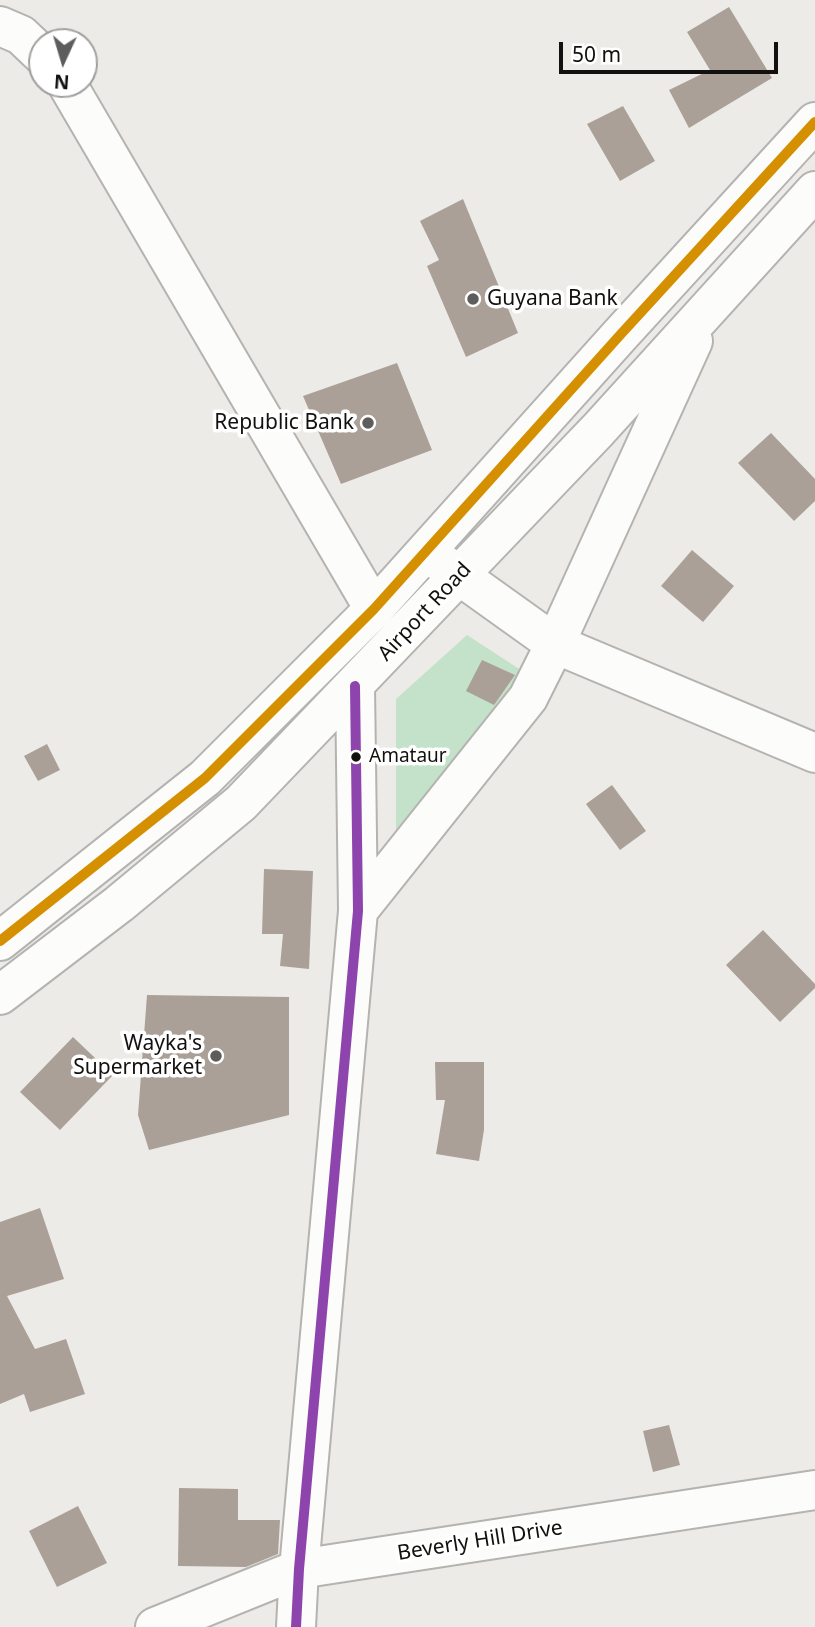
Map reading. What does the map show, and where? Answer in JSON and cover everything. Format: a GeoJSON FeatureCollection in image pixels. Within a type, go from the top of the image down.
{"type":"FeatureCollection","features":[{"type":"Feature","properties":{"kind":"street"},"geometry":{"type":"LineString","coordinates":[[0,26],[21,35],[28,42]]}},
{"type":"Feature","properties":{"kind":"street"},"geometry":{"type":"LineString","coordinates":[[74,98],[374,609]]}},
{"type":"Feature","properties":{"kind":"street","name":"Airport Road"},"geometry":{"type":"LineString","coordinates":[[0,941],[195,787],[374,609],[621,334],[809,142]]}},
{"type":"Feature","properties":{"kind":"street","name":"Airport Road"},"geometry":{"type":"LineString","coordinates":[[0,996],[120,904],[251,793],[598,430],[815,191]]}},
{"type":"Feature","properties":{"kind":"street"},"geometry":{"type":"LineString","coordinates":[[358,911],[528,698],[708,307]]}},
{"type":"Feature","properties":{"kind":"street"},"geometry":{"type":"LineString","coordinates":[[427,552],[458,577],[555,644],[815,753]]}},
{"type":"Feature","properties":{"kind":"street"},"geometry":{"type":"LineString","coordinates":[[296,1627],[358,911],[355,686]]}},
{"type":"Feature","properties":{"kind":"street"},"geometry":{"type":"LineString","coordinates":[[195,787],[221,820]]}},
{"type":"Feature","properties":{"kind":"street","name":"Beverly Hill Drive"},"geometry":{"type":"LineString","coordinates":[[155,1627],[299,1569],[815,1490]]}},
{"type":"Feature","properties":{"kind":"green space"},"geometry":{"type":"Polygon","coordinates":[[[467,635],[530,676],[396,836],[396,699],[467,635]]]}},
{"type":"Feature","properties":{"kind":"building"},"geometry":{"type":"Polygon","coordinates":[[[729,7],[772,78],[689,128],[669,90],[710,70],[687,32],[729,7]]]}},
{"type":"Feature","properties":{"kind":"building"},"geometry":{"type":"Polygon","coordinates":[[[623,106],[655,161],[620,181],[587,124],[623,106]]]}},
{"type":"Feature","properties":{"kind":"building","name":"Guyana Bank"},"geometry":{"type":"Polygon","coordinates":[[[463,199],[518,333],[466,357],[427,266],[439,260],[420,221],[463,199]]]}},
{"type":"Feature","properties":{"kind":"building","name":"Republic Bank"},"geometry":{"type":"Polygon","coordinates":[[[397,363],[432,450],[341,484],[303,396],[397,363]]]}},
{"type":"Feature","properties":{"kind":"building"},"geometry":{"type":"Polygon","coordinates":[[[771,433],[815,479],[815,501],[794,521],[738,463],[771,433]]]}},
{"type":"Feature","properties":{"kind":"building"},"geometry":{"type":"Polygon","coordinates":[[[692,550],[734,586],[703,622],[661,586],[692,550]]]}},
{"type":"Feature","properties":{"kind":"building"},"geometry":{"type":"Polygon","coordinates":[[[482,660],[515,675],[494,705],[466,691],[482,660]]]}},
{"type":"Feature","properties":{"kind":"building"},"geometry":{"type":"Polygon","coordinates":[[[47,744],[60,770],[38,781],[24,756],[47,744]]]}},
{"type":"Feature","properties":{"kind":"building"},"geometry":{"type":"Polygon","coordinates":[[[612,785],[646,831],[620,850],[586,804],[612,785]]]}},
{"type":"Feature","properties":{"kind":"building"},"geometry":{"type":"Polygon","coordinates":[[[264,869],[313,871],[309,969],[280,966],[283,934],[262,934],[264,869]]]}},
{"type":"Feature","properties":{"kind":"building"},"geometry":{"type":"Polygon","coordinates":[[[763,930],[815,984],[815,988],[780,1022],[726,965],[763,930]]]}},
{"type":"Feature","properties":{"kind":"building","name":"Wayka's Supermarket"},"geometry":{"type":"Polygon","coordinates":[[[147,995],[289,997],[289,1115],[149,1150],[138,1115],[147,995]]]}},
{"type":"Feature","properties":{"kind":"building"},"geometry":{"type":"Polygon","coordinates":[[[73,1037],[113,1075],[60,1130],[20,1092],[73,1037]]]}},
{"type":"Feature","properties":{"kind":"building"},"geometry":{"type":"Polygon","coordinates":[[[435,1062],[484,1062],[484,1130],[479,1161],[436,1154],[445,1100],[436,1100],[435,1062]]]}},
{"type":"Feature","properties":{"kind":"building"},"geometry":{"type":"Polygon","coordinates":[[[40,1208],[64,1279],[7,1296],[35,1349],[66,1339],[85,1394],[30,1412],[24,1394],[0,1404],[0,1222],[40,1208]]]}},
{"type":"Feature","properties":{"kind":"building"},"geometry":{"type":"Polygon","coordinates":[[[669,1425],[680,1465],[653,1472],[643,1431],[669,1425]]]}},
{"type":"Feature","properties":{"kind":"building"},"geometry":{"type":"Polygon","coordinates":[[[179,1488],[238,1489],[238,1520],[280,1520],[278,1554],[246,1567],[178,1566],[179,1488]]]}},
{"type":"Feature","properties":{"kind":"building"},"geometry":{"type":"Polygon","coordinates":[[[78,1506],[107,1563],[57,1587],[29,1531],[78,1506]]]}},
{"type":"Feature","properties":{"kind":"transit line"},"geometry":{"type":"LineString","coordinates":[[0,941],[205,778],[374,609],[815,122]]}},
{"type":"Feature","properties":{"kind":"transit line"},"geometry":{"type":"LineString","coordinates":[[296,1627],[358,911],[355,686]]}},
{"type":"Feature","properties":{"kind":"place","name":"Guyana Bank"},"geometry":{"type":"Point","coordinates":[473,299]}},
{"type":"Feature","properties":{"kind":"place","name":"Republic Bank"},"geometry":{"type":"Point","coordinates":[368,423]}},
{"type":"Feature","properties":{"kind":"place","name":"Amataur"},"geometry":{"type":"Point","coordinates":[356,757]}},
{"type":"Feature","properties":{"kind":"place","name":"Wayka's Supermarket"},"geometry":{"type":"Point","coordinates":[216,1056]}}]}
